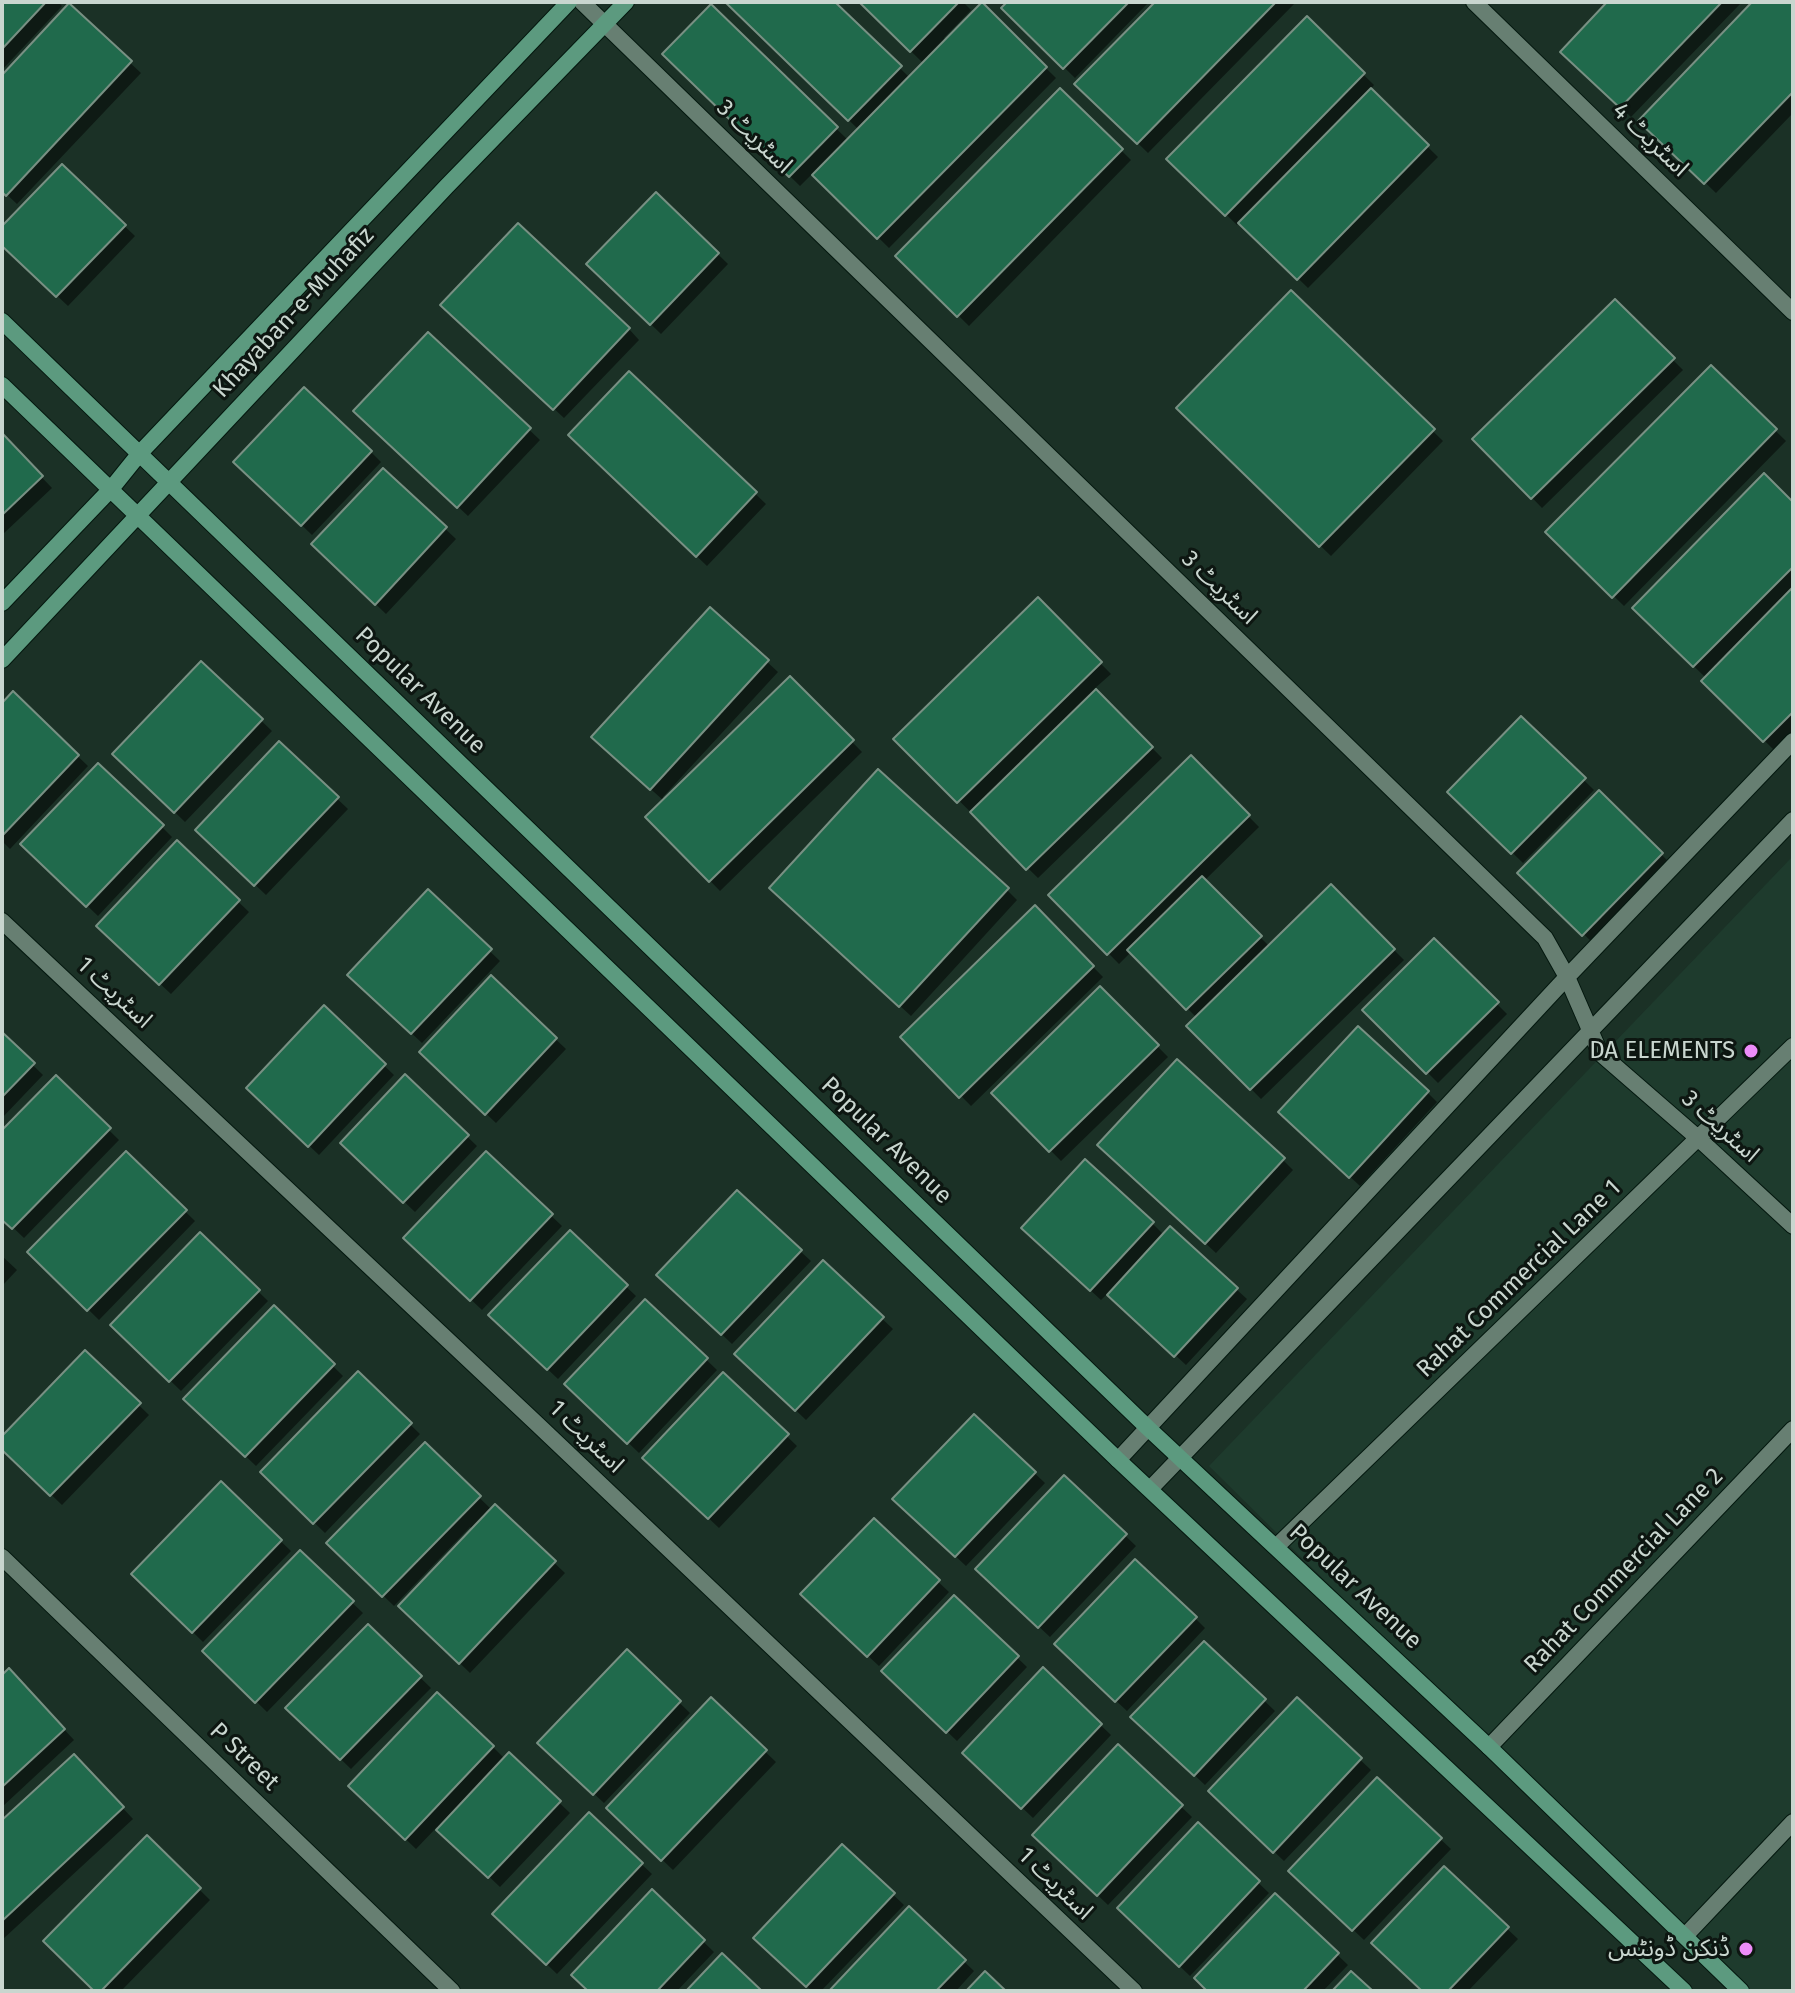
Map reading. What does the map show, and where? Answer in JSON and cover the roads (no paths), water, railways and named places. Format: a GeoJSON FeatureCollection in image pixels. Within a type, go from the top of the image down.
{"type":"FeatureCollection","features":[{"type":"Feature","properties":{"kind":"street","name":"Khayaban-e-Muhafiz"},"geometry":{"type":"LineString","coordinates":[[2,603],[111,489],[140,453],[569,2]]}},
{"type":"Feature","properties":{"kind":"street","name":"اسٹریٹ 3"},"geometry":{"type":"LineString","coordinates":[[582,2],[1545,938],[1567,977],[1600,1053],[1793,1226]]}},
{"type":"Feature","properties":{"kind":"street","name":"Khayaban-e-Muhafiz"},"geometry":{"type":"LineString","coordinates":[[2,660],[446,187],[626,2]]}},
{"type":"Feature","properties":{"kind":"street","name":"اسٹریٹ 4"},"geometry":{"type":"LineString","coordinates":[[1474,2],[1793,312]]}},
{"type":"Feature","properties":{"kind":"street","name":"Popular Avenue"},"geometry":{"type":"LineString","coordinates":[[2,321],[1148,1428],[1489,1747],[1741,1991]]}},
{"type":"Feature","properties":{"kind":"street"},"geometry":{"type":"LineString","coordinates":[[2,385],[1118,1460],[1684,1991]]}},
{"type":"Feature","properties":{"kind":"street"},"geometry":{"type":"LineString","coordinates":[[1118,1460],[1567,977],[1793,741]]}},
{"type":"Feature","properties":{"kind":"street"},"geometry":{"type":"LineString","coordinates":[[1151,1488],[1793,820]]}},
{"type":"Feature","properties":{"kind":"street","name":"اسٹریٹ 1"},"geometry":{"type":"LineString","coordinates":[[2,921],[1134,1991]]}},
{"type":"Feature","properties":{"kind":"street","name":"Rahat Commercial Lane 1"},"geometry":{"type":"LineString","coordinates":[[1277,1546],[1793,1046]]}},
{"type":"Feature","properties":{"kind":"street","name":"Rahat Commercial Lane 2"},"geometry":{"type":"LineString","coordinates":[[1489,1747],[1793,1429]]}},
{"type":"Feature","properties":{"kind":"street","name":"P Street"},"geometry":{"type":"LineString","coordinates":[[2,1557],[452,1991]]}},
{"type":"Feature","properties":{"kind":"street"},"geometry":{"type":"LineString","coordinates":[[1685,1936],[1793,1822]]}},
{"type":"Feature","properties":{"kind":"place","name":"DA ELEMENTS"},"geometry":{"type":"Point","coordinates":[1751,1051]}},
{"type":"Feature","properties":{"kind":"place","name":"ڈنکن ڈونٹس"},"geometry":{"type":"Point","coordinates":[1746,1949]}}]}
